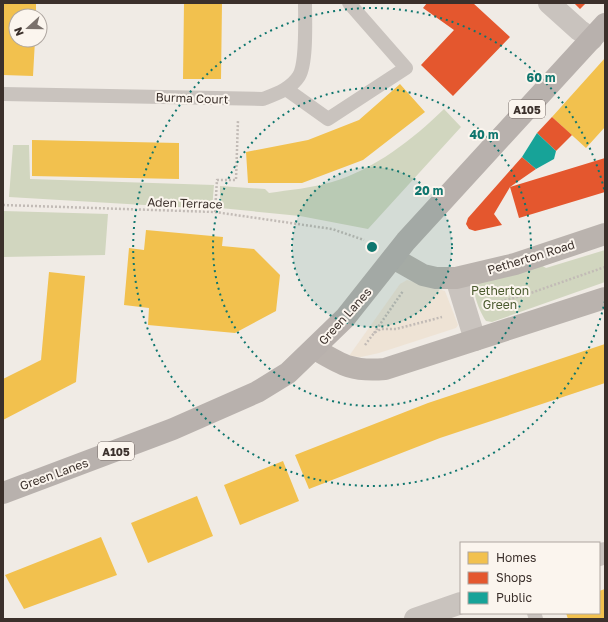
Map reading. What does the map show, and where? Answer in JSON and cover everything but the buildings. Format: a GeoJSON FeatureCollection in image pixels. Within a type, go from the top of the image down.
{"type":"FeatureCollection","features":[{"type":"Feature","properties":{"kind":"main road","name":"Green Lanes"},"geometry":{"type":"LineString","coordinates":[[3,493],[173,429],[257,392],[288,373],[315,349],[345,318],[393,258],[449,193],[598,32]]}},
{"type":"Feature","properties":{"kind":"street"},"geometry":{"type":"LineString","coordinates":[[549,3],[579,30],[598,32]]}},
{"type":"Feature","properties":{"kind":"street","name":"Petherton Road"},"geometry":{"type":"LineString","coordinates":[[393,258],[423,275],[436,278],[456,278],[515,264],[605,234]]}},
{"type":"Feature","properties":{"kind":"street"},"geometry":{"type":"LineString","coordinates":[[456,278],[475,340]]}},
{"type":"Feature","properties":{"kind":"street"},"geometry":{"type":"LineString","coordinates":[[315,349],[342,365],[354,369],[369,371],[385,369],[605,298]]}},
{"type":"Feature","properties":{"kind":"street"},"geometry":{"type":"LineString","coordinates":[[415,619],[460,603]]}},
{"type":"Feature","properties":{"kind":"lane","name":"Burma Court"},"geometry":{"type":"LineString","coordinates":[[3,94],[263,99],[286,89],[299,76],[305,42],[305,3]]}},
{"type":"Feature","properties":{"kind":"lane"},"geometry":{"type":"LineString","coordinates":[[286,89],[328,119],[406,68],[349,3]]}},
{"type":"Feature","properties":{"kind":"path"},"geometry":{"type":"LineString","coordinates":[[215,212],[217,180],[236,180],[238,99]]}},
{"type":"Feature","properties":{"kind":"path","name":"Aden Terrace"},"geometry":{"type":"LineString","coordinates":[[3,205],[215,212],[332,229],[364,240]]}},
{"type":"Feature","properties":{"kind":"path"},"geometry":{"type":"LineString","coordinates":[[487,305],[605,268]]}},
{"type":"Feature","properties":{"kind":"path"},"geometry":{"type":"LineString","coordinates":[[361,351],[406,287]]}},
{"type":"Feature","properties":{"kind":"path"},"geometry":{"type":"LineString","coordinates":[[374,333],[381,329],[396,329],[447,316]]}},
{"type":"Feature","properties":{"kind":"green space"},"geometry":{"type":"Polygon","coordinates":[[[444,109],[461,127],[368,229],[300,216],[220,208],[220,186],[265,189],[269,193],[317,186],[348,176],[392,152],[419,132],[444,109]]]}},
{"type":"Feature","properties":{"kind":"green space"},"geometry":{"type":"Polygon","coordinates":[[[13,145],[29,145],[30,179],[214,185],[212,209],[9,197],[13,145]]]}},
{"type":"Feature","properties":{"kind":"green space"},"geometry":{"type":"Polygon","coordinates":[[[3,211],[108,214],[105,255],[3,257],[3,211]]]}},
{"type":"Feature","properties":{"kind":"green space","name":"Petherton Green"},"geometry":{"type":"Polygon","coordinates":[[[605,250],[605,282],[492,322],[486,321],[481,313],[477,303],[474,288],[475,284],[539,264],[546,268],[605,250]]]}},
{"type":"Feature","properties":{"kind":"shaded area"},"geometry":{"type":"Polygon","coordinates":[[[407,280],[445,291],[458,325],[456,328],[379,353],[361,357],[349,356],[400,284],[407,280]]]}}]}
